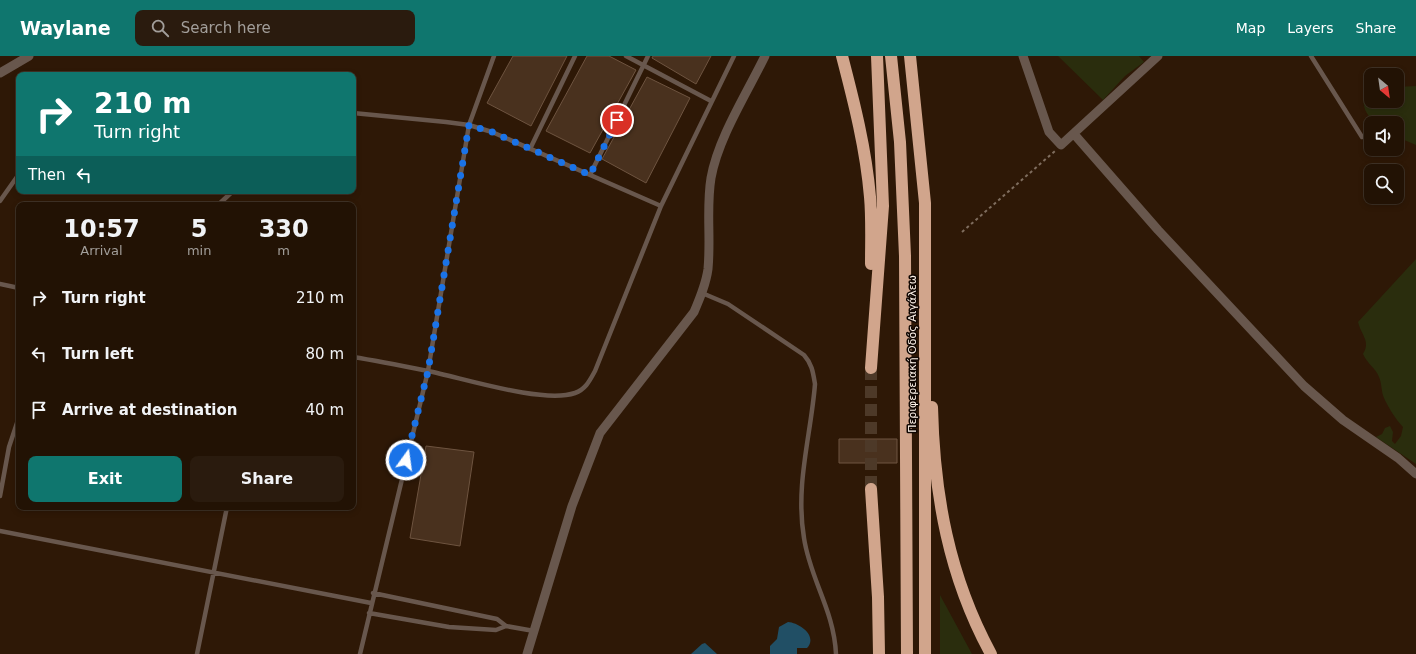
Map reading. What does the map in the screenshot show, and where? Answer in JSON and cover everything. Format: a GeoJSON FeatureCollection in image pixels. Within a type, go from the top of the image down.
{"type":"FeatureCollection","features":[{"type":"Feature","properties":{"kind":"highway"},"geometry":{"type":"LineString","coordinates":[[842,56],[864,153],[870,198],[871,368]]}},
{"type":"Feature","properties":{"kind":"highway"},"geometry":{"type":"LineString","coordinates":[[872,335],[883,206],[877,56]]}},
{"type":"Feature","properties":{"kind":"highway","name":"Περιφερειακή Οδός Αιγάλεω"},"geometry":{"type":"LineString","coordinates":[[891,56],[900,142],[905,256],[906,654]]}},
{"type":"Feature","properties":{"kind":"highway","name":"Περιφερειακή Οδός Αιγάλεω"},"geometry":{"type":"LineString","coordinates":[[910,56],[925,203],[925,654]]}},
{"type":"Feature","properties":{"kind":"highway"},"geometry":{"type":"LineString","coordinates":[[917,56],[923,108],[918,136]]}},
{"type":"Feature","properties":{"kind":"highway"},"geometry":{"type":"LineString","coordinates":[[924,325],[932,382],[935,473],[945,535],[961,588],[991,654]]}},
{"type":"Feature","properties":{"kind":"highway"},"geometry":{"type":"LineString","coordinates":[[871,489],[878,597],[879,654]]}},
{"type":"Feature","properties":{"kind":"street"},"geometry":{"type":"LineString","coordinates":[[0,73],[29,56]]}},
{"type":"Feature","properties":{"kind":"street"},"geometry":{"type":"LineString","coordinates":[[527,654],[572,506],[600,433],[694,312],[702,293],[708,268],[709,198],[714,166],[725,137],[765,56]]}},
{"type":"Feature","properties":{"kind":"street"},"geometry":{"type":"LineString","coordinates":[[1023,56],[1049,132],[1061,145],[1158,56]]}},
{"type":"Feature","properties":{"kind":"street"},"geometry":{"type":"LineString","coordinates":[[1074,134],[1142,213],[1304,386],[1343,420],[1398,458],[1416,474]]}},
{"type":"Feature","properties":{"kind":"lane"},"geometry":{"type":"LineString","coordinates":[[360,654],[373,593],[428,371],[469,125],[494,56]]}},
{"type":"Feature","properties":{"kind":"lane"},"geometry":{"type":"LineString","coordinates":[[530,149],[575,56]]}},
{"type":"Feature","properties":{"kind":"lane"},"geometry":{"type":"LineString","coordinates":[[626,56],[712,101]]}},
{"type":"Feature","properties":{"kind":"lane"},"geometry":{"type":"LineString","coordinates":[[590,175],[648,56]]}},
{"type":"Feature","properties":{"kind":"lane"},"geometry":{"type":"LineString","coordinates":[[356,358],[428,371],[510,390],[546,395],[562,396],[576,392],[587,385],[595,371],[661,206],[734,56]]}},
{"type":"Feature","properties":{"kind":"lane"},"geometry":{"type":"LineString","coordinates":[[1311,56],[1362,137]]}},
{"type":"Feature","properties":{"kind":"lane"},"geometry":{"type":"LineString","coordinates":[[356,113],[469,125],[492,132],[661,206]]}},
{"type":"Feature","properties":{"kind":"lane"},"geometry":{"type":"LineString","coordinates":[[0,201],[16,178]]}},
{"type":"Feature","properties":{"kind":"lane"},"geometry":{"type":"LineString","coordinates":[[221,202],[230,194]]}},
{"type":"Feature","properties":{"kind":"lane"},"geometry":{"type":"LineString","coordinates":[[0,284],[16,287]]}},
{"type":"Feature","properties":{"kind":"lane"},"geometry":{"type":"LineString","coordinates":[[702,293],[739,311],[804,355],[810,362],[815,384],[801,491],[803,537],[816,581],[830,616],[834,632],[836,654]]}},
{"type":"Feature","properties":{"kind":"lane"},"geometry":{"type":"LineString","coordinates":[[0,496],[9,447],[16,425]]}},
{"type":"Feature","properties":{"kind":"lane"},"geometry":{"type":"LineString","coordinates":[[197,654],[226,510]]}},
{"type":"Feature","properties":{"kind":"lane"},"geometry":{"type":"LineString","coordinates":[[0,531],[371,603]]}},
{"type":"Feature","properties":{"kind":"lane"},"geometry":{"type":"LineString","coordinates":[[373,593],[497,619],[506,626],[534,631]]}},
{"type":"Feature","properties":{"kind":"lane"},"geometry":{"type":"LineString","coordinates":[[369,613],[449,627],[496,630],[506,626]]}},
{"type":"Feature","properties":{"kind":"path"},"geometry":{"type":"LineString","coordinates":[[962,232],[1061,145]]}},
{"type":"Feature","properties":{"kind":"green space"},"geometry":{"type":"Polygon","coordinates":[[[1058,56],[1139,56],[1144,62],[1125,76],[1103,100],[1058,56]]]}},
{"type":"Feature","properties":{"kind":"green space"},"geometry":{"type":"Polygon","coordinates":[[[1416,86],[1416,145],[1404,140],[1404,116],[1369,116],[1365,108],[1404,108],[1404,87],[1416,86]]]}},
{"type":"Feature","properties":{"kind":"green space"},"geometry":{"type":"Polygon","coordinates":[[[1416,259],[1416,464],[1376,437],[1382,434],[1385,428],[1390,426],[1393,432],[1392,441],[1395,444],[1401,436],[1403,427],[1395,417],[1383,396],[1380,379],[1363,354],[1366,342],[1358,322],[1416,259]]]}},
{"type":"Feature","properties":{"kind":"green space"},"geometry":{"type":"Polygon","coordinates":[[[940,595],[972,654],[940,654],[940,595]]]}},
{"type":"Feature","properties":{"kind":"water"},"geometry":{"type":"Polygon","coordinates":[[[788,622],[798,625],[806,631],[809,635],[810,643],[807,648],[797,648],[797,654],[770,654],[770,646],[777,639],[779,627],[788,622]]]}},
{"type":"Feature","properties":{"kind":"water"},"geometry":{"type":"Polygon","coordinates":[[[705,643],[717,654],[691,654],[702,644],[705,643]]]}},
{"type":"Feature","properties":{"kind":"building"},"geometry":{"type":"Polygon","coordinates":[[[513,56],[567,56],[531,126],[487,103],[513,56]]]}},
{"type":"Feature","properties":{"kind":"building"},"geometry":{"type":"Polygon","coordinates":[[[587,56],[609,56],[636,70],[590,153],[546,131],[587,56]]]}},
{"type":"Feature","properties":{"kind":"building"},"geometry":{"type":"Polygon","coordinates":[[[653,56],[711,56],[696,84],[652,58],[653,56]]]}},
{"type":"Feature","properties":{"kind":"building"},"geometry":{"type":"Polygon","coordinates":[[[647,77],[690,98],[646,183],[602,159],[647,77]]]}},
{"type":"Feature","properties":{"kind":"building"},"geometry":{"type":"Polygon","coordinates":[[[839,439],[897,439],[897,463],[839,463],[839,439]]]}},
{"type":"Feature","properties":{"kind":"building"},"geometry":{"type":"Polygon","coordinates":[[[426,446],[474,452],[460,546],[410,538],[426,446]]]}},
{"type":"Feature","properties":{"kind":"tunnel"},"geometry":{"type":"LineString","coordinates":[[871,368],[871,489]]}},
{"type":"Feature","properties":{"kind":"route"},"geometry":{"type":"LineString","coordinates":[[406,460],[428,371],[469,125],[492,132],[590,175],[617,120]]}}]}
